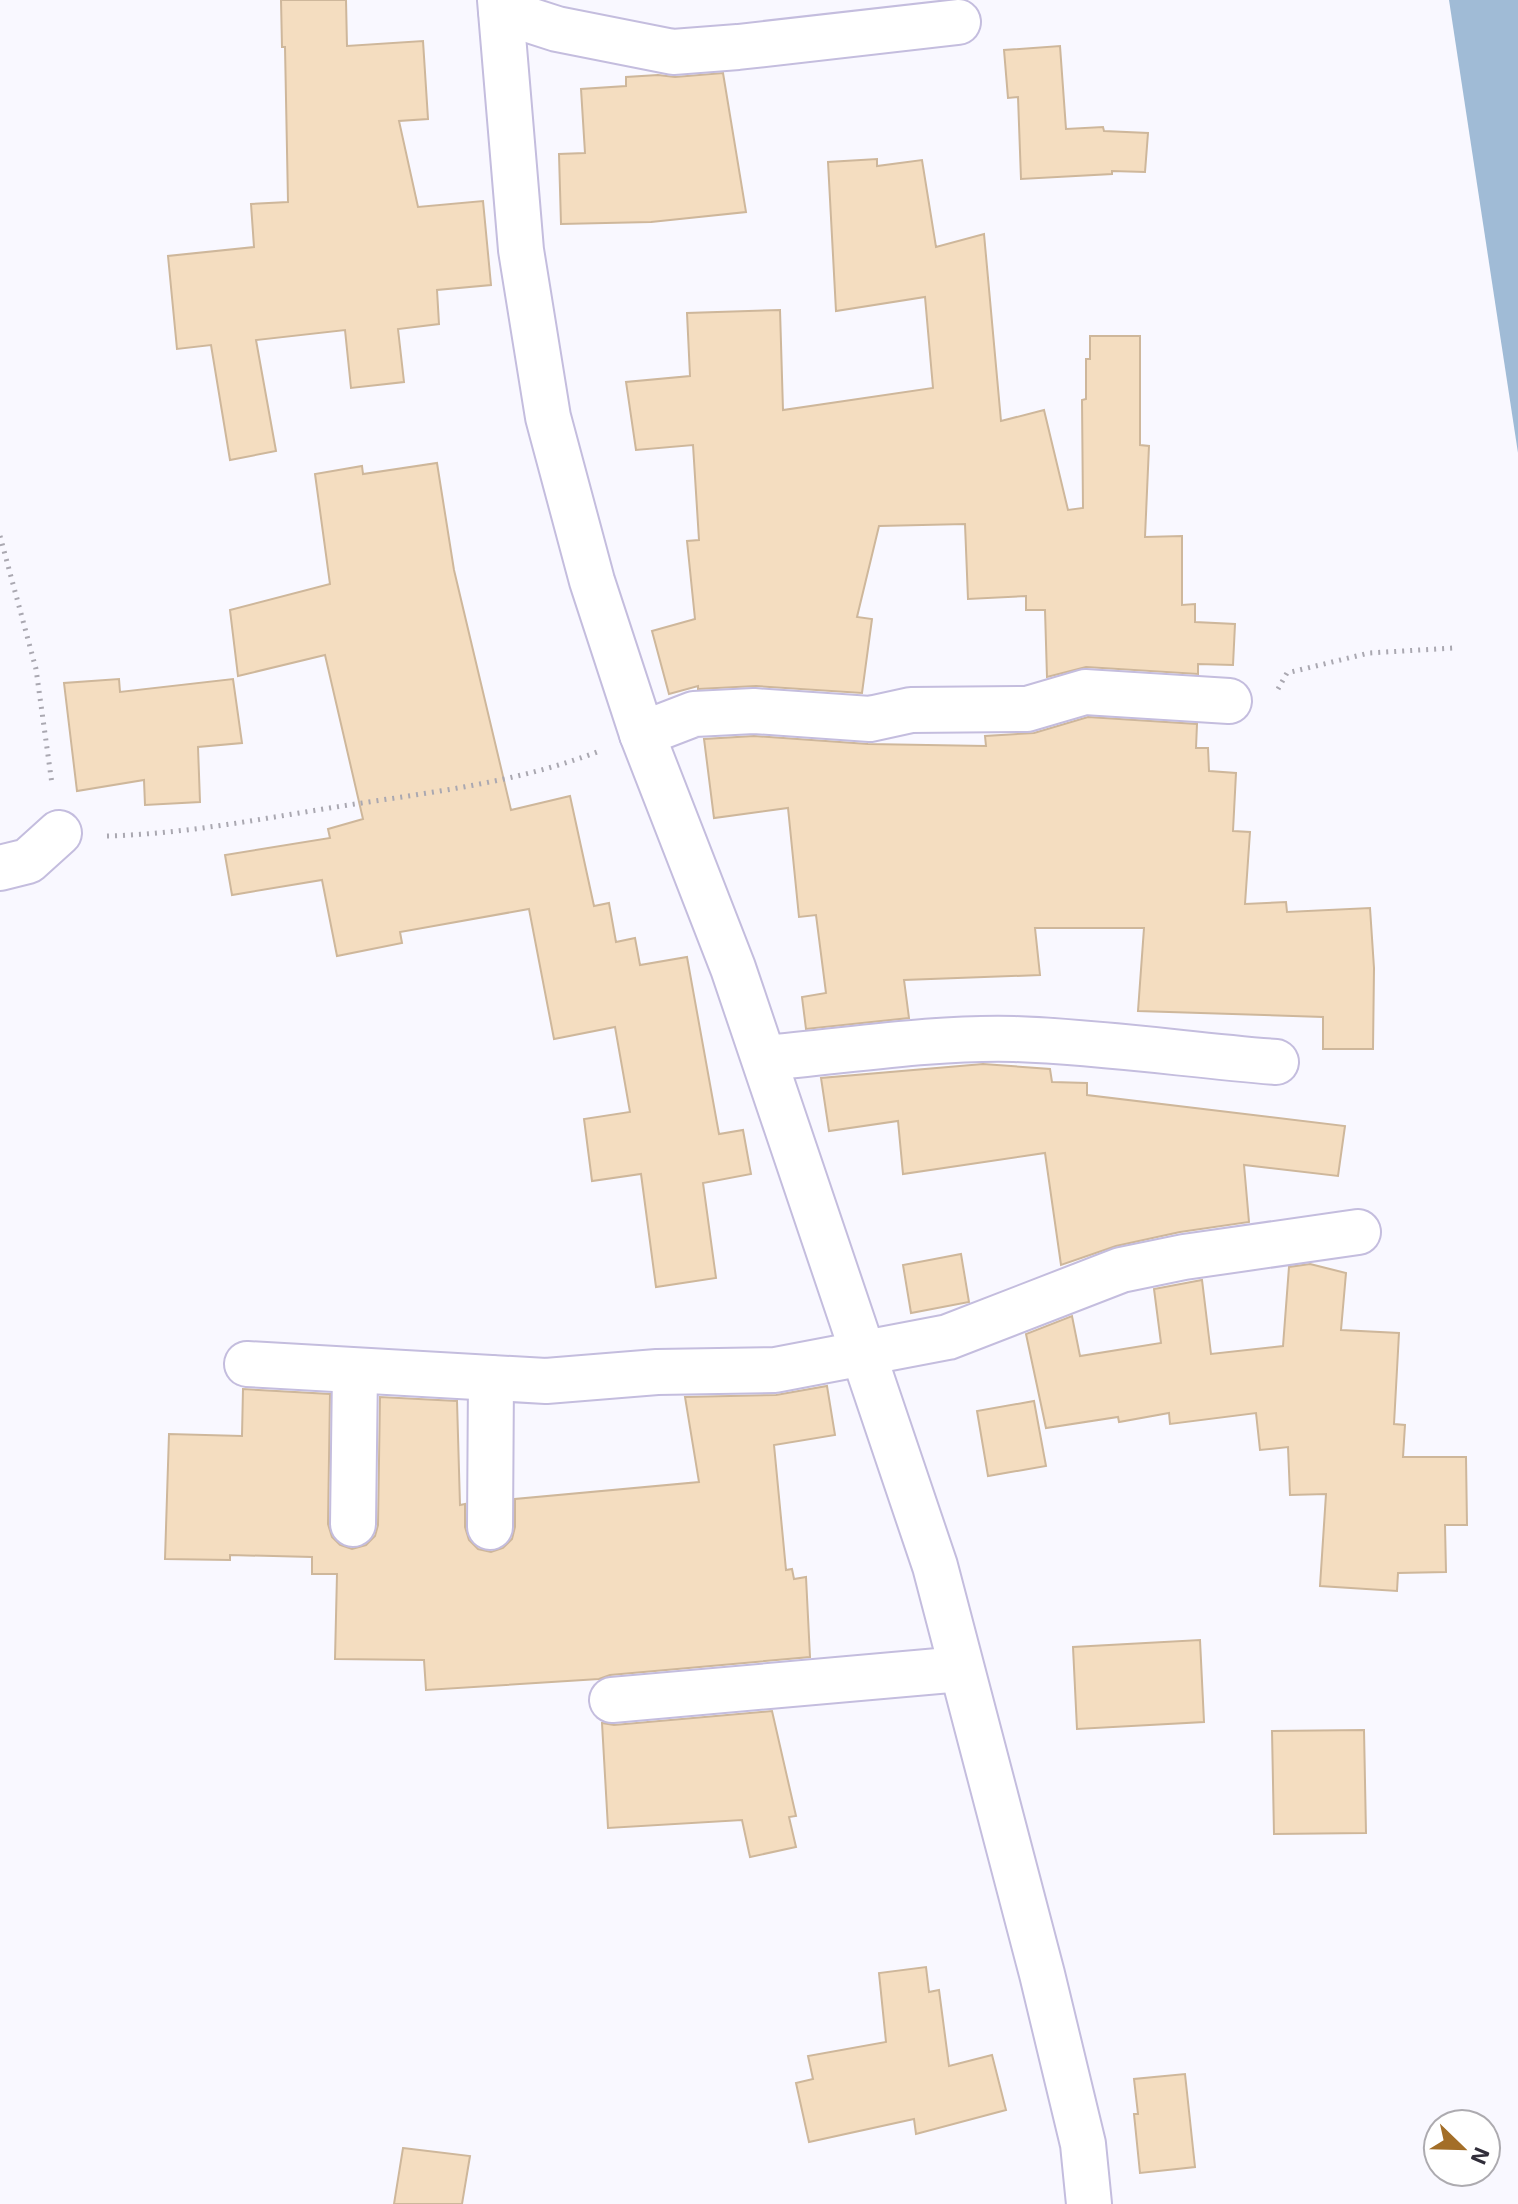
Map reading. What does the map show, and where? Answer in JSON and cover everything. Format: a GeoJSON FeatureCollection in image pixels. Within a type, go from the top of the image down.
{"type":"FeatureCollection","features":[{"type":"Feature","properties":{"kind":"street"},"geometry":{"type":"LineString","coordinates":[[958,22],[673,52],[557,29],[501,6],[521,250],[548,417],[592,581],[642,734],[765,1058],[935,1566],[1076,2114],[1083,2144],[1089,2204]]}},
{"type":"Feature","properties":{"kind":"street"},"geometry":{"type":"LineString","coordinates":[[642,734],[694,714],[754,711],[870,719],[911,710],[1027,709],[1085,692],[1229,701]]}},
{"type":"Feature","properties":{"kind":"street"},"geometry":{"type":"LineString","coordinates":[[0,868],[28,861],[59,833]]}},
{"type":"Feature","properties":{"kind":"street"},"geometry":{"type":"LineString","coordinates":[[765,1058],[925,1042],[1012,1039],[1104,1044],[1276,1062]]}},
{"type":"Feature","properties":{"kind":"street"},"geometry":{"type":"LineString","coordinates":[[247,1364],[546,1381],[657,1372],[775,1370],[948,1337],[1121,1270],[1184,1257],[1358,1232]]}},
{"type":"Feature","properties":{"kind":"street"},"geometry":{"type":"LineString","coordinates":[[353,1524],[355,1371]]}},
{"type":"Feature","properties":{"kind":"street"},"geometry":{"type":"LineString","coordinates":[[490,1527],[491,1378]]}},
{"type":"Feature","properties":{"kind":"street"},"geometry":{"type":"LineString","coordinates":[[612,1700],[961,1669]]}},
{"type":"Feature","properties":{"kind":"path"},"geometry":{"type":"LineString","coordinates":[[0,536],[36,669],[59,833],[98,837],[156,835],[431,794],[567,763],[642,734]]}},
{"type":"Feature","properties":{"kind":"path"},"geometry":{"type":"LineString","coordinates":[[1229,701],[1270,703],[1287,673],[1369,653],[1454,648]]}},
{"type":"Feature","properties":{"kind":"water"},"geometry":{"type":"Polygon","coordinates":[[[1449,0],[1518,0],[1518,453],[1449,0]]]}},
{"type":"Feature","properties":{"kind":"building"},"geometry":{"type":"Polygon","coordinates":[[[281,0],[346,0],[347,46],[423,41],[428,119],[399,121],[418,207],[483,201],[491,285],[437,290],[439,324],[398,329],[404,382],[351,388],[345,330],[256,340],[276,451],[230,460],[211,345],[177,349],[168,256],[254,247],[251,204],[288,202],[281,0]]]}},
{"type":"Feature","properties":{"kind":"building"},"geometry":{"type":"Polygon","coordinates":[[[1060,46],[1066,129],[1103,127],[1104,131],[1148,133],[1145,172],[1112,171],[1112,174],[1021,179],[1018,97],[1008,98],[1004,50],[1060,46]]]}},
{"type":"Feature","properties":{"kind":"building"},"geometry":{"type":"Polygon","coordinates":[[[723,73],[746,212],[651,222],[561,224],[559,154],[585,153],[581,89],[626,86],[626,77],[723,73]]]}},
{"type":"Feature","properties":{"kind":"building"},"geometry":{"type":"Polygon","coordinates":[[[877,159],[877,166],[922,160],[936,247],[984,234],[1001,421],[1044,410],[1068,510],[1083,508],[1082,400],[1086,399],[1086,359],[1090,359],[1090,336],[1140,336],[1140,445],[1149,446],[1145,537],[1182,536],[1182,605],[1195,604],[1195,622],[1235,624],[1233,665],[1198,664],[1198,674],[1086,667],[1047,677],[1045,610],[1026,610],[1026,596],[968,599],[965,524],[879,526],[857,617],[872,619],[862,693],[756,686],[698,689],[698,686],[669,694],[652,631],[695,619],[687,541],[699,540],[693,445],[636,450],[626,382],[690,376],[687,313],[780,310],[783,410],[933,388],[925,297],[836,311],[828,162],[877,159]]]}},
{"type":"Feature","properties":{"kind":"building"},"geometry":{"type":"Polygon","coordinates":[[[437,463],[454,570],[511,810],[570,796],[594,906],[609,903],[616,942],[635,938],[640,965],[687,957],[719,1134],[743,1130],[751,1174],[703,1183],[716,1278],[656,1287],[641,1174],[592,1181],[584,1119],[630,1112],[615,1027],[554,1039],[529,909],[400,932],[402,943],[337,956],[322,880],[232,895],[225,855],[330,838],[328,829],[363,819],[325,655],[238,676],[230,610],[330,584],[315,474],[362,466],[363,474],[437,463]]]}},
{"type":"Feature","properties":{"kind":"building"},"geometry":{"type":"Polygon","coordinates":[[[119,679],[120,692],[233,679],[242,743],[198,747],[200,802],[145,805],[144,780],[77,791],[64,683],[119,679]]]}},
{"type":"Feature","properties":{"kind":"building"},"geometry":{"type":"Polygon","coordinates":[[[1088,717],[1197,724],[1196,748],[1208,748],[1209,771],[1236,773],[1233,831],[1250,832],[1245,904],[1286,902],[1287,912],[1370,908],[1374,968],[1373,1049],[1323,1049],[1323,1017],[1138,1011],[1144,928],[1035,928],[1040,975],[904,980],[909,1018],[806,1029],[802,997],[826,993],[816,915],[799,917],[788,808],[714,818],[704,739],[754,736],[868,744],[986,746],[985,736],[1034,733],[1088,717]]]}},
{"type":"Feature","properties":{"kind":"building"},"geometry":{"type":"Polygon","coordinates":[[[983,1064],[1050,1069],[1052,1082],[1087,1083],[1087,1095],[1345,1126],[1338,1176],[1244,1165],[1249,1222],[1180,1232],[1116,1246],[1061,1265],[1045,1153],[903,1174],[898,1121],[829,1131],[821,1078],[983,1064]]]}},
{"type":"Feature","properties":{"kind":"building"},"geometry":{"type":"Polygon","coordinates":[[[961,1254],[969,1302],[911,1313],[903,1265],[961,1254]]]}},
{"type":"Feature","properties":{"kind":"building"},"geometry":{"type":"Polygon","coordinates":[[[1310,1264],[1346,1273],[1341,1330],[1399,1333],[1394,1424],[1405,1425],[1403,1457],[1466,1457],[1467,1525],[1445,1525],[1446,1572],[1398,1573],[1397,1591],[1320,1586],[1326,1494],[1290,1495],[1288,1447],[1260,1450],[1256,1413],[1170,1424],[1169,1413],[1119,1422],[1118,1417],[1046,1428],[1026,1334],[1072,1316],[1080,1356],[1161,1343],[1154,1289],[1202,1280],[1211,1354],[1283,1346],[1289,1267],[1310,1264]]]}},
{"type":"Feature","properties":{"kind":"building"},"geometry":{"type":"Polygon","coordinates":[[[827,1386],[835,1435],[774,1445],[786,1570],[792,1569],[794,1579],[806,1577],[810,1657],[610,1675],[599,1679],[426,1690],[424,1660],[335,1659],[337,1574],[312,1574],[312,1557],[230,1555],[230,1560],[165,1559],[169,1434],[242,1436],[243,1389],[330,1394],[328,1524],[332,1537],[340,1545],[352,1549],[366,1545],[375,1536],[378,1525],[380,1397],[457,1401],[460,1505],[465,1504],[465,1527],[469,1540],[478,1549],[491,1552],[503,1548],[512,1539],[515,1499],[699,1482],[685,1397],[776,1395],[827,1386]]]}},
{"type":"Feature","properties":{"kind":"building"},"geometry":{"type":"Polygon","coordinates":[[[1034,1401],[1046,1466],[988,1476],[977,1411],[1034,1401]]]}},
{"type":"Feature","properties":{"kind":"building"},"geometry":{"type":"Polygon","coordinates":[[[1200,1640],[1204,1722],[1077,1729],[1073,1647],[1200,1640]]]}},
{"type":"Feature","properties":{"kind":"building"},"geometry":{"type":"Polygon","coordinates":[[[772,1711],[796,1816],[789,1817],[796,1847],[750,1857],[742,1820],[608,1828],[602,1723],[614,1725],[772,1711]]]}},
{"type":"Feature","properties":{"kind":"building"},"geometry":{"type":"Polygon","coordinates":[[[1364,1730],[1366,1833],[1274,1834],[1272,1731],[1364,1730]]]}},
{"type":"Feature","properties":{"kind":"building"},"geometry":{"type":"Polygon","coordinates":[[[926,1967],[929,1992],[939,1990],[949,2066],[992,2055],[1006,2110],[916,2134],[914,2119],[809,2142],[796,2083],[813,2079],[808,2056],[886,2042],[879,1973],[926,1967]]]}},
{"type":"Feature","properties":{"kind":"building"},"geometry":{"type":"Polygon","coordinates":[[[1185,2074],[1195,2167],[1140,2173],[1134,2079],[1185,2074]]]}},
{"type":"Feature","properties":{"kind":"building"},"geometry":{"type":"Polygon","coordinates":[[[403,2148],[470,2156],[462,2204],[394,2204],[403,2148]]]}}]}
